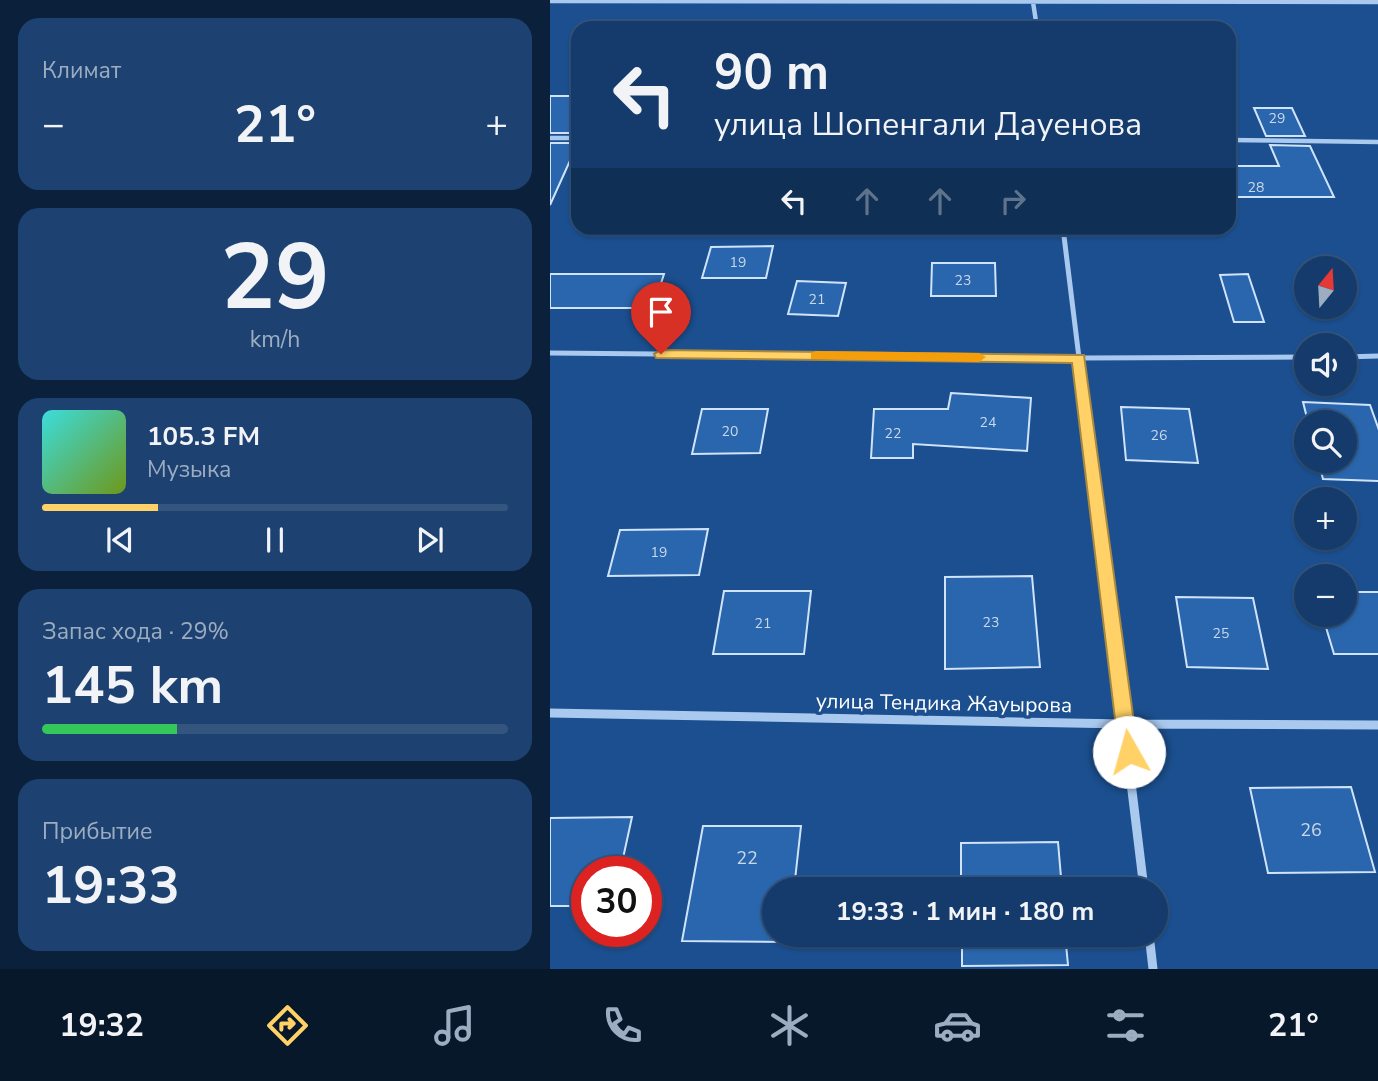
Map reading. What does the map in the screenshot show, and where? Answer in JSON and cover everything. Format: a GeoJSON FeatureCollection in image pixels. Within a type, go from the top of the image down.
{"type":"FeatureCollection","features":[{"type":"Feature","properties":{"kind":"street"},"geometry":{"type":"LineString","coordinates":[[550,1],[1378,2]]}},
{"type":"Feature","properties":{"kind":"street"},"geometry":{"type":"LineString","coordinates":[[1033,2],[1036,21]]}},
{"type":"Feature","properties":{"kind":"street"},"geometry":{"type":"LineString","coordinates":[[550,138],[571,138]]}},
{"type":"Feature","properties":{"kind":"street"},"geometry":{"type":"LineString","coordinates":[[1236,140],[1378,142]]}},
{"type":"Feature","properties":{"kind":"street"},"geometry":{"type":"LineString","coordinates":[[1064,235],[1143,877]]}},
{"type":"Feature","properties":{"kind":"street"},"geometry":{"type":"LineString","coordinates":[[550,353],[1079,358],[1294,357]]}},
{"type":"Feature","properties":{"kind":"street"},"geometry":{"type":"LineString","coordinates":[[1357,356],[1378,356]]}},
{"type":"Feature","properties":{"kind":"street","name":"улица Тендика Жауырова"},"geometry":{"type":"LineString","coordinates":[[550,713],[1125,724],[1378,724]]}},
{"type":"Feature","properties":{"kind":"street"},"geometry":{"type":"LineString","coordinates":[[1150,947],[1153,969]]}},
{"type":"Feature","properties":{"kind":"building"},"geometry":{"type":"Polygon","coordinates":[[[550,96],[571,96],[571,133],[550,133],[550,96]]]}},
{"type":"Feature","properties":{"kind":"building"},"geometry":{"type":"Polygon","coordinates":[[[1254,108],[1292,108],[1305,136],[1266,136],[1254,108]]]}},
{"type":"Feature","properties":{"kind":"building"},"geometry":{"type":"Polygon","coordinates":[[[550,143],[571,143],[571,158],[550,205],[550,143]]]}},
{"type":"Feature","properties":{"kind":"building"},"geometry":{"type":"Polygon","coordinates":[[[1270,145],[1310,146],[1334,197],[1236,197],[1236,166],[1279,166],[1270,145]]]}},
{"type":"Feature","properties":{"kind":"building"},"geometry":{"type":"Polygon","coordinates":[[[773,246],[766,278],[702,278],[711,247],[773,246]]]}},
{"type":"Feature","properties":{"kind":"building"},"geometry":{"type":"Polygon","coordinates":[[[932,263],[995,263],[996,296],[931,296],[932,263]]]}},
{"type":"Feature","properties":{"kind":"building"},"geometry":{"type":"Polygon","coordinates":[[[550,274],[664,274],[653,308],[550,308],[550,274]]]}},
{"type":"Feature","properties":{"kind":"building"},"geometry":{"type":"Polygon","coordinates":[[[1248,274],[1264,322],[1234,322],[1220,275],[1248,274]]]}},
{"type":"Feature","properties":{"kind":"building"},"geometry":{"type":"Polygon","coordinates":[[[797,281],[846,283],[838,316],[788,314],[797,281]]]}},
{"type":"Feature","properties":{"kind":"building"},"geometry":{"type":"Polygon","coordinates":[[[951,393],[1031,398],[1027,451],[913,444],[913,458],[871,458],[874,409],[948,409],[951,393]]]}},
{"type":"Feature","properties":{"kind":"building"},"geometry":{"type":"Polygon","coordinates":[[[1303,402],[1370,405],[1379,430],[1379,481],[1323,479],[1321,473],[1357,473],[1357,410],[1305,410],[1303,402]]]}},
{"type":"Feature","properties":{"kind":"building"},"geometry":{"type":"Polygon","coordinates":[[[1121,407],[1189,409],[1198,463],[1126,460],[1121,407]]]}},
{"type":"Feature","properties":{"kind":"building"},"geometry":{"type":"Polygon","coordinates":[[[702,409],[768,409],[760,453],[692,454],[702,409]]]}},
{"type":"Feature","properties":{"kind":"building"},"geometry":{"type":"Polygon","coordinates":[[[708,529],[699,575],[608,576],[620,530],[708,529]]]}},
{"type":"Feature","properties":{"kind":"building"},"geometry":{"type":"Polygon","coordinates":[[[1032,576],[1040,667],[945,669],[945,577],[1032,576]]]}},
{"type":"Feature","properties":{"kind":"building"},"geometry":{"type":"Polygon","coordinates":[[[724,591],[811,591],[804,654],[713,654],[724,591]]]}},
{"type":"Feature","properties":{"kind":"building"},"geometry":{"type":"Polygon","coordinates":[[[1357,592],[1379,592],[1379,654],[1334,654],[1326,627],[1357,627],[1357,592]]]}},
{"type":"Feature","properties":{"kind":"building"},"geometry":{"type":"Polygon","coordinates":[[[1176,597],[1253,598],[1268,669],[1187,667],[1176,597]]]}},
{"type":"Feature","properties":{"kind":"building"},"geometry":{"type":"Polygon","coordinates":[[[1351,787],[1375,872],[1268,873],[1250,788],[1351,787]]]}},
{"type":"Feature","properties":{"kind":"building"},"geometry":{"type":"Polygon","coordinates":[[[632,817],[623,856],[571,856],[571,906],[550,906],[550,818],[632,817]]]}},
{"type":"Feature","properties":{"kind":"building"},"geometry":{"type":"Polygon","coordinates":[[[703,826],[801,826],[795,877],[762,877],[762,942],[682,941],[703,826]]]}},
{"type":"Feature","properties":{"kind":"building"},"geometry":{"type":"Polygon","coordinates":[[[1058,842],[1061,877],[961,877],[961,843],[1058,842]]]}},
{"type":"Feature","properties":{"kind":"building"},"geometry":{"type":"Polygon","coordinates":[[[962,947],[1066,947],[1068,965],[962,966],[962,947]]]}},
{"type":"Feature","properties":{"kind":"slow traffic"},"geometry":{"type":"LineString","coordinates":[[816,356],[979,357]]}},
{"type":"Feature","properties":{"kind":"route"},"geometry":{"type":"LineString","coordinates":[[661,354],[1079,358],[1129,752]]}}]}
